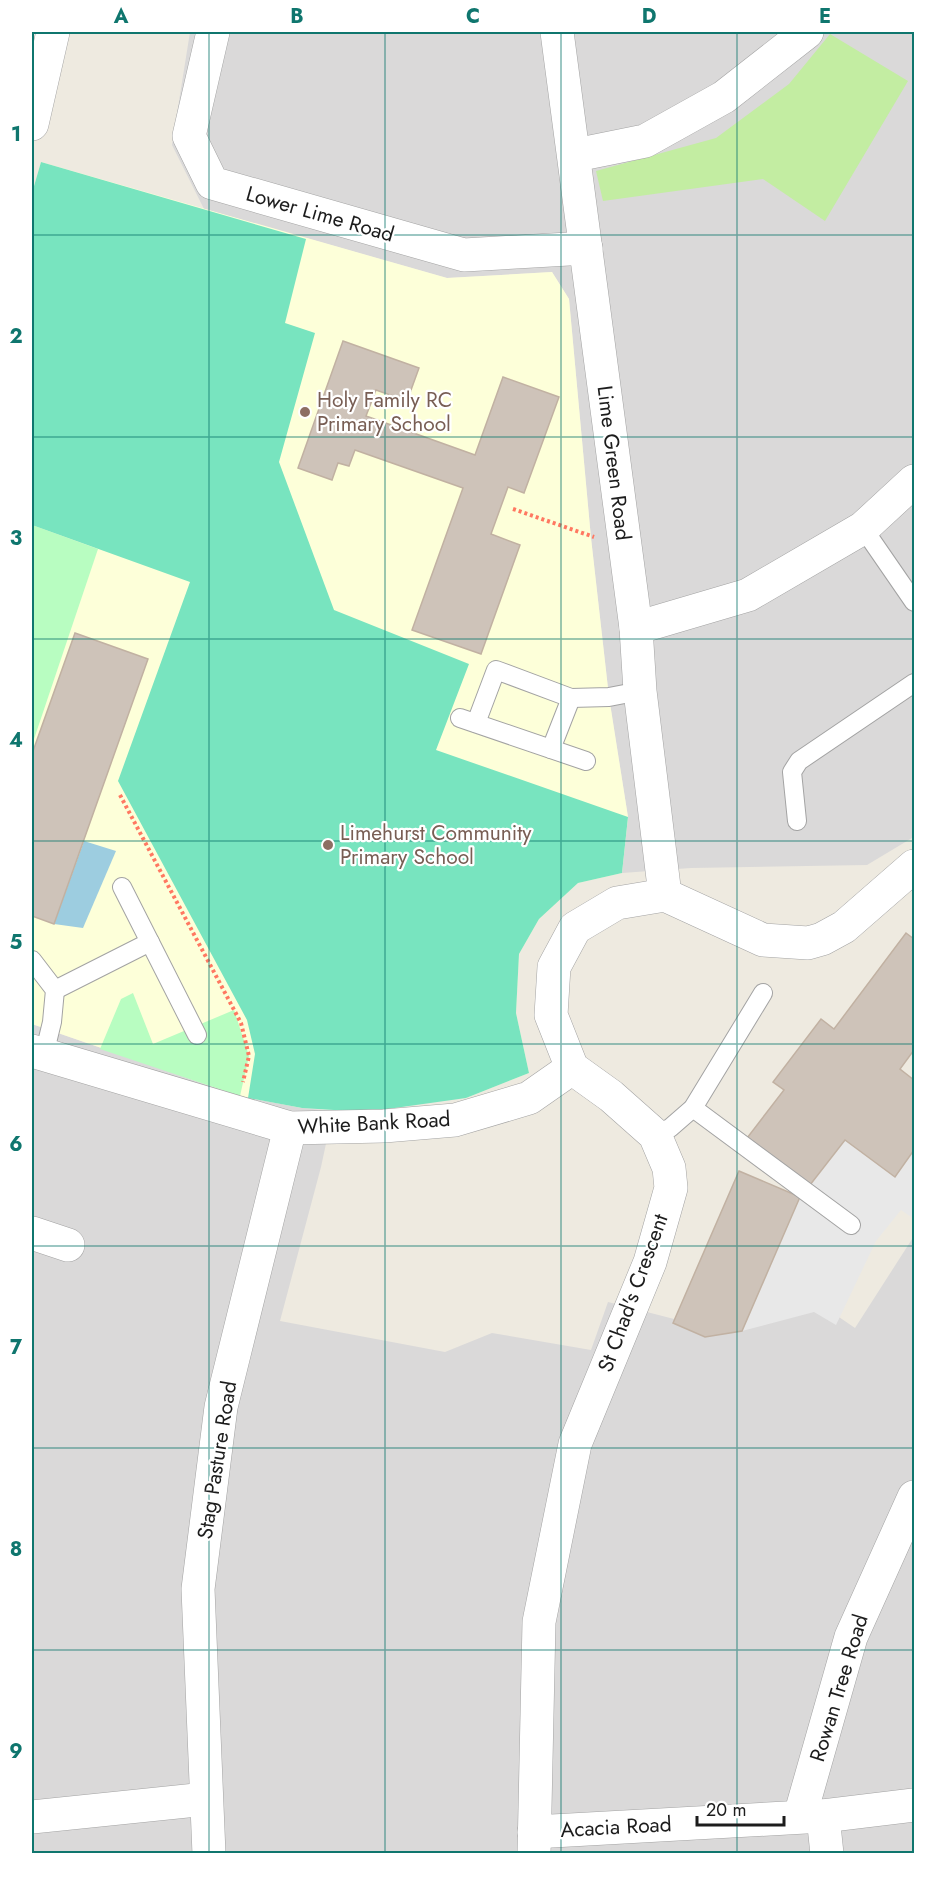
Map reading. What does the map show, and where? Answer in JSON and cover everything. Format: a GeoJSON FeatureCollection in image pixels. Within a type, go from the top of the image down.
{"type":"FeatureCollection","features":[{"type":"Feature","properties":{"kind":"street"},"geometry":{"type":"LineString","coordinates":[[32,124],[53,32]]}},
{"type":"Feature","properties":{"kind":"street","name":"Lower Lime Road"},"geometry":{"type":"LineString","coordinates":[[213,32],[189,136],[212,183],[464,255],[586,248]]}},
{"type":"Feature","properties":{"kind":"street","name":"Lime Green Road"},"geometry":{"type":"LineString","coordinates":[[557,32],[576,155],[636,628],[640,691],[665,895]]}},
{"type":"Feature","properties":{"kind":"street"},"geometry":{"type":"LineString","coordinates":[[576,155],[645,141],[724,97],[807,32]]}},
{"type":"Feature","properties":{"kind":"street"},"geometry":{"type":"LineString","coordinates":[[636,628],[748,595],[863,528],[915,481]]}},
{"type":"Feature","properties":{"kind":"street"},"geometry":{"type":"LineString","coordinates":[[572,1068],[552,1016],[554,968],[575,928],[617,903],[665,895],[763,940],[808,943],[822,939],[844,927],[915,866]]}},
{"type":"Feature","properties":{"kind":"street","name":"White Bank Road"},"geometry":{"type":"LineString","coordinates":[[38,1053],[290,1128],[384,1126],[456,1120],[529,1098],[572,1068]]}},
{"type":"Feature","properties":{"kind":"street","name":"St Chad's Crescent"},"geometry":{"type":"LineString","coordinates":[[534,1843],[539,1622],[574,1444],[650,1262],[671,1188],[669,1168],[655,1135],[611,1096],[572,1068]]}},
{"type":"Feature","properties":{"kind":"street","name":"Stag Pasture Road"},"geometry":{"type":"LineString","coordinates":[[209,1854],[198,1589],[221,1407],[290,1128]]}},
{"type":"Feature","properties":{"kind":"street"},"geometry":{"type":"LineString","coordinates":[[32,1233],[68,1245]]}},
{"type":"Feature","properties":{"kind":"street","name":"Rowan Tree Road"},"geometry":{"type":"LineString","coordinates":[[812,1816],[851,1637],[915,1497]]}},
{"type":"Feature","properties":{"kind":"street"},"geometry":{"type":"LineString","coordinates":[[32,1817],[206,1798]]}},
{"type":"Feature","properties":{"kind":"street","name":"Acacia Road"},"geometry":{"type":"LineString","coordinates":[[534,1843],[915,1805]]}},
{"type":"Feature","properties":{"kind":"street"},"geometry":{"type":"LineString","coordinates":[[812,1816],[827,1854]]}},
{"type":"Feature","properties":{"kind":"lane"},"geometry":{"type":"LineString","coordinates":[[863,528],[915,602]]}},
{"type":"Feature","properties":{"kind":"lane"},"geometry":{"type":"LineString","coordinates":[[586,761],[468,721],[496,670],[571,698],[609,698],[640,691]]}},
{"type":"Feature","properties":{"kind":"lane"},"geometry":{"type":"LineString","coordinates":[[797,821],[792,772],[799,761],[915,683]]}},
{"type":"Feature","properties":{"kind":"lane"},"geometry":{"type":"LineString","coordinates":[[551,749],[571,698]]}},
{"type":"Feature","properties":{"kind":"lane"},"geometry":{"type":"LineString","coordinates":[[122,887],[197,1035]]}},
{"type":"Feature","properties":{"kind":"lane"},"geometry":{"type":"LineString","coordinates":[[55,990],[150,942]]}},
{"type":"Feature","properties":{"kind":"lane"},"geometry":{"type":"LineString","coordinates":[[32,960],[55,990],[52,1022],[38,1053]]}},
{"type":"Feature","properties":{"kind":"lane"},"geometry":{"type":"LineString","coordinates":[[655,1135],[670,1128],[693,1108],[763,993]]}},
{"type":"Feature","properties":{"kind":"lane"},"geometry":{"type":"LineString","coordinates":[[693,1108],[851,1225]]}},
{"type":"Feature","properties":{"kind":"path"},"geometry":{"type":"LineString","coordinates":[[513,509],[591,538],[624,533]]}},
{"type":"Feature","properties":{"kind":"path"},"geometry":{"type":"LineString","coordinates":[[120,795],[241,1023],[249,1056],[237,1112]]}},
{"type":"Feature","properties":{"kind":"shaded area"},"geometry":{"type":"Polygon","coordinates":[[[190,32],[914,32],[914,841],[912,838],[867,865],[691,868],[622,873],[628,817],[609,697],[591,538],[569,299],[552,272],[447,278],[204,209],[172,145],[190,32]]]}},
{"type":"Feature","properties":{"kind":"shaded area"},"geometry":{"type":"Polygon","coordinates":[[[41,162],[447,278],[552,272],[569,299],[591,538],[609,697],[628,817],[622,873],[578,883],[539,919],[519,954],[516,1013],[529,1073],[466,1098],[302,1108],[240,1096],[32,1024],[32,193],[41,162]]]}},
{"type":"Feature","properties":{"kind":"shaded area"},"geometry":{"type":"Polygon","coordinates":[[[32,1024],[240,1096],[302,1108],[333,1111],[321,1167],[280,1321],[445,1352],[492,1333],[591,1350],[608,1302],[709,1328],[820,1304],[855,1328],[914,1236],[914,1853],[32,1854],[32,1024]]]}},
{"type":"Feature","properties":{"kind":"shaded area"},"geometry":{"type":"Polygon","coordinates":[[[845,1140],[895,1176],[914,1151],[914,1219],[901,1210],[876,1241],[836,1325],[814,1312],[742,1331],[800,1197],[845,1140]]]}},
{"type":"Feature","properties":{"kind":"green space"},"geometry":{"type":"Polygon","coordinates":[[[830,34],[908,81],[825,221],[763,179],[603,201],[596,171],[716,138],[789,84],[830,34]]]}},
{"type":"Feature","properties":{"kind":"green space","name":"Limehurst Community Primary School"},"geometry":{"type":"Polygon","coordinates":[[[41,162],[306,239],[285,323],[315,333],[279,462],[334,610],[469,664],[436,750],[628,817],[622,873],[578,883],[539,919],[519,954],[516,1013],[529,1073],[466,1098],[366,1112],[302,1108],[248,1098],[255,1054],[247,1020],[118,781],[190,582],[32,525],[32,193],[41,162]]]}},
{"type":"Feature","properties":{"kind":"green space"},"geometry":{"type":"Polygon","coordinates":[[[32,525],[98,549],[32,745],[32,525]]]}},
{"type":"Feature","properties":{"kind":"green space"},"geometry":{"type":"Polygon","coordinates":[[[133,993],[153,1044],[234,1010],[249,1056],[240,1096],[100,1049],[121,999],[133,993]]]}},
{"type":"Feature","properties":{"kind":"water"},"geometry":{"type":"Polygon","coordinates":[[[84,841],[116,851],[83,928],[54,924],[84,841]]]}},
{"type":"Feature","properties":{"kind":"building"},"geometry":{"type":"Polygon","coordinates":[[[343,341],[419,368],[407,401],[376,390],[366,416],[475,455],[503,377],[559,397],[524,493],[508,487],[491,534],[520,545],[481,654],[412,630],[463,488],[355,450],[349,466],[338,463],[332,480],[298,468],[343,341]]]}},
{"type":"Feature","properties":{"kind":"building"},"geometry":{"type":"Polygon","coordinates":[[[75,633],[148,659],[54,924],[32,916],[32,754],[75,633]]]}},
{"type":"Feature","properties":{"kind":"building"},"geometry":{"type":"Polygon","coordinates":[[[906,933],[914,939],[914,1050],[900,1069],[914,1080],[914,1150],[895,1177],[845,1140],[810,1185],[747,1138],[784,1090],[773,1082],[821,1019],[834,1029],[906,933]]]}},
{"type":"Feature","properties":{"kind":"building"},"geometry":{"type":"Polygon","coordinates":[[[739,1171],[800,1197],[742,1331],[705,1337],[673,1323],[739,1171]]]}},
{"type":"Feature","properties":{"kind":"place","name":"Holy Family RC Primary School"},"geometry":{"type":"Point","coordinates":[305,412]}},
{"type":"Feature","properties":{"kind":"place","name":"Limehurst Community Primary School"},"geometry":{"type":"Point","coordinates":[328,845]}}]}
